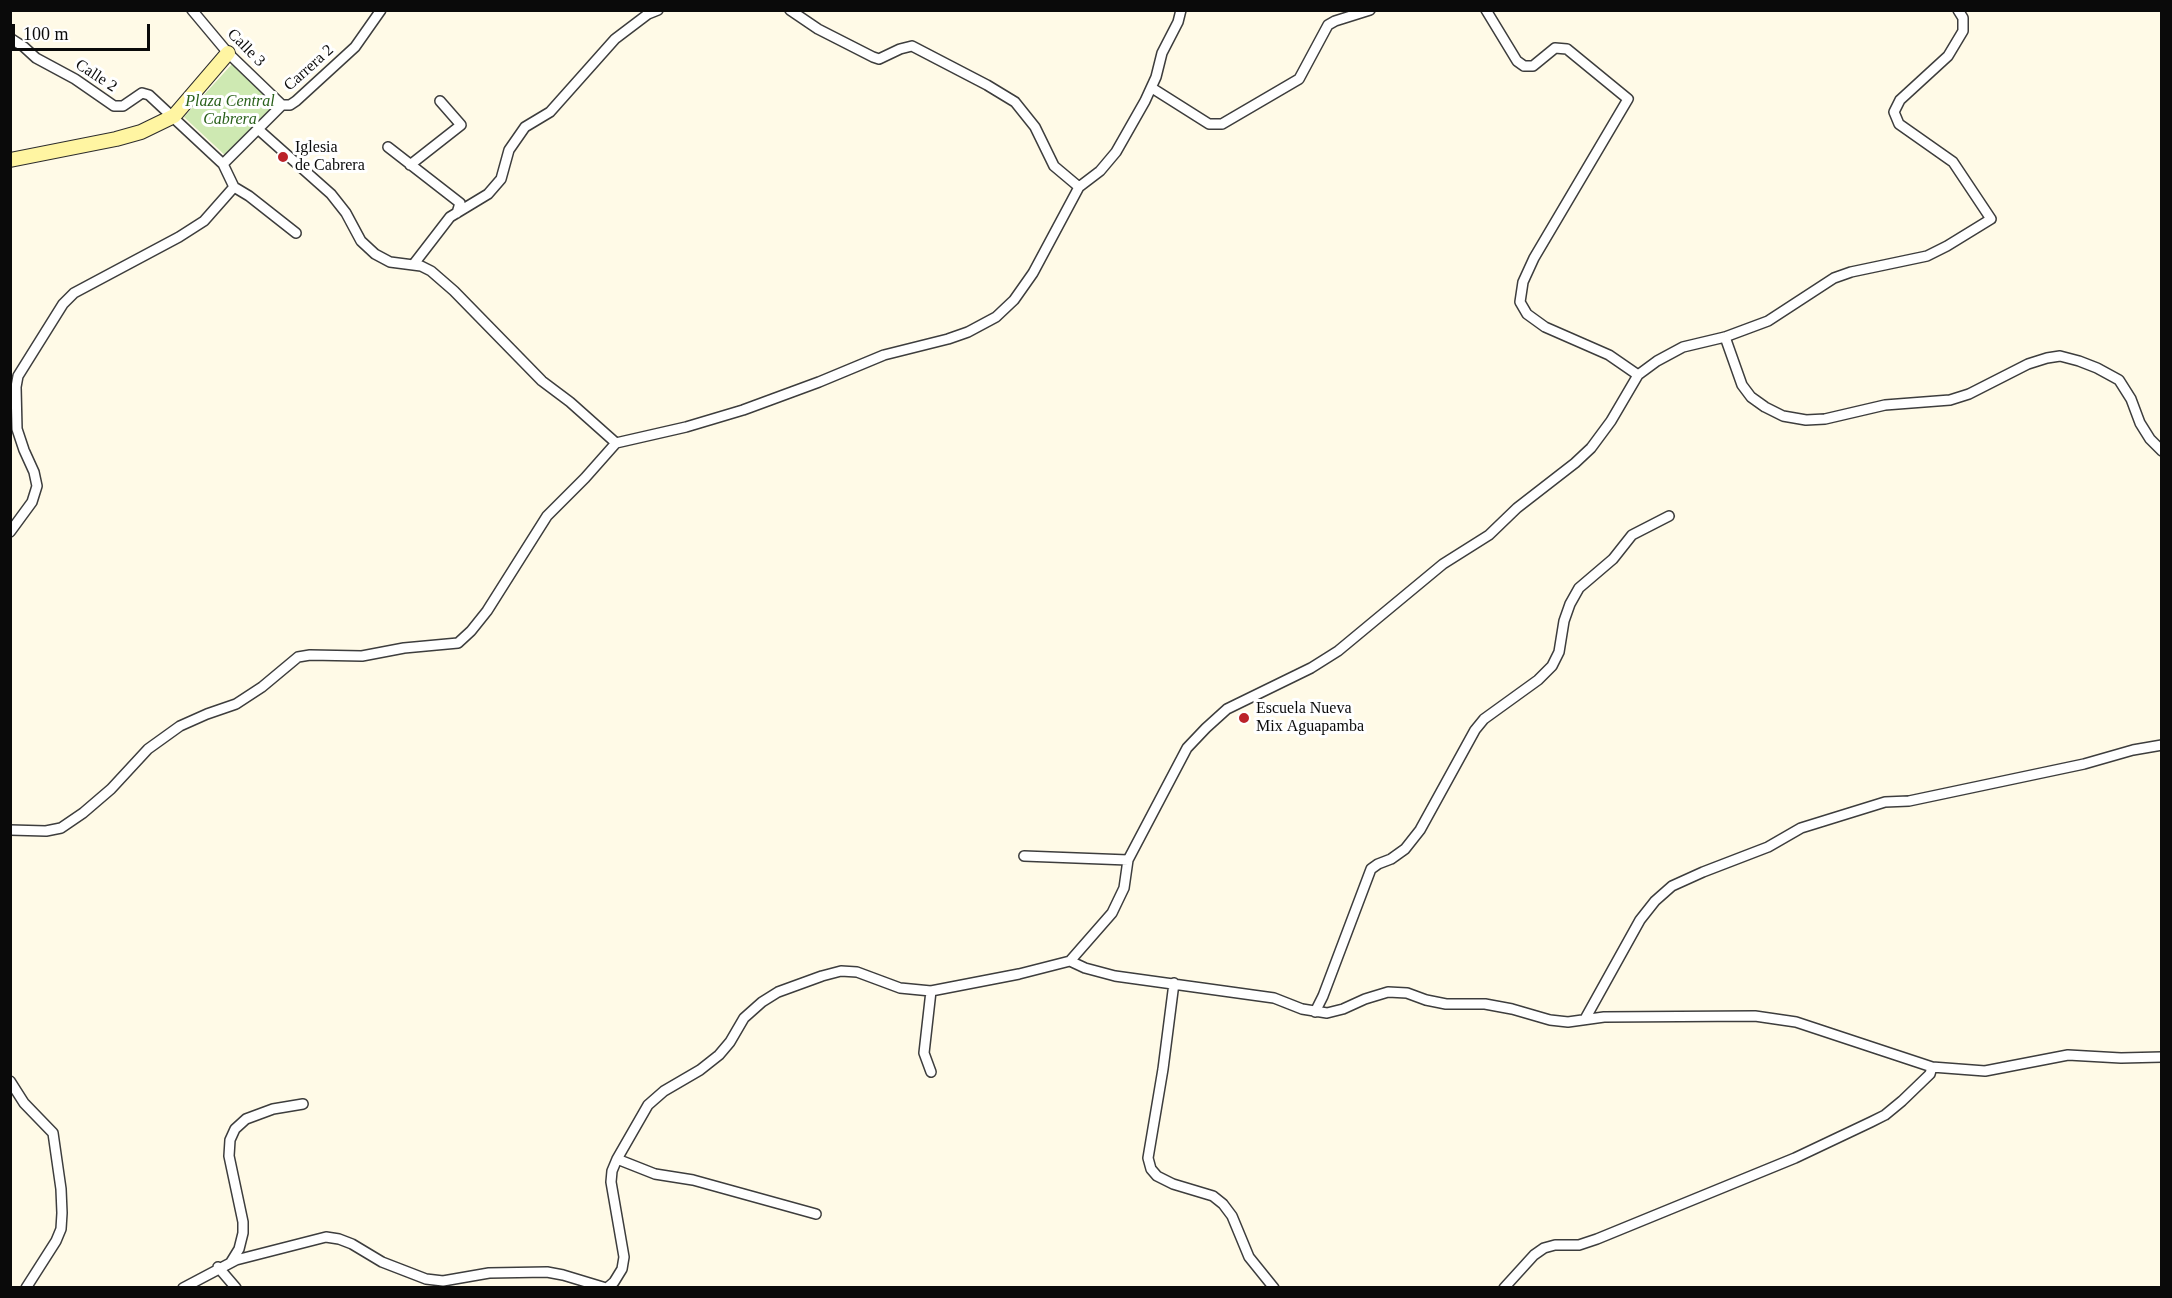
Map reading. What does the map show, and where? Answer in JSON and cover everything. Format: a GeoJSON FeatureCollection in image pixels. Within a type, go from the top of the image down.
{"type":"FeatureCollection","features":[{"type":"Feature","properties":{"kind":"street","name":"Calle 3"},"geometry":{"type":"LineString","coordinates":[[192,10],[228,53],[282,105]]}},
{"type":"Feature","properties":{"kind":"street","name":"Carrera 2"},"geometry":{"type":"LineString","coordinates":[[223,164],[282,105],[290,105],[296,101],[355,47],[381,10]]}},
{"type":"Feature","properties":{"kind":"street"},"geometry":{"type":"LineString","coordinates":[[412,265],[450,217],[488,194],[501,179],[509,150],[525,127],[550,112],[615,39],[648,14],[658,10]]}},
{"type":"Feature","properties":{"kind":"street"},"geometry":{"type":"LineString","coordinates":[[790,10],[818,29],[873,57],[879,58],[912,46],[1015,102],[1035,127],[1054,166],[1079,187]]}},
{"type":"Feature","properties":{"kind":"street"},"geometry":{"type":"LineString","coordinates":[[10,830],[46,831],[61,828],[111,789],[134,762],[164,737],[180,726],[236,704],[262,687],[298,657],[310,655],[362,656],[404,648],[458,643],[487,611],[547,516],[616,443],[686,427],[743,410],[884,355],[968,332],[996,317],[1014,300],[1033,273],[1079,187],[1100,171],[1116,152],[1152,88],[1162,53],[1178,22],[1181,10]]}},
{"type":"Feature","properties":{"kind":"street"},"geometry":{"type":"LineString","coordinates":[[1152,88],[1209,124],[1222,124],[1299,79],[1328,25],[1370,10]]}},
{"type":"Feature","properties":{"kind":"street"},"geometry":{"type":"LineString","coordinates":[[1486,10],[1517,61],[1524,66],[1533,66],[1555,48],[1567,49],[1628,99],[1534,258],[1523,282],[1520,302],[1527,314],[1545,327],[1609,356],[1638,375]]}},
{"type":"Feature","properties":{"kind":"street"},"geometry":{"type":"LineString","coordinates":[[183,1287],[231,1262],[326,1237],[352,1244],[398,1269],[426,1279],[443,1281],[489,1274],[547,1272],[606,1287],[614,1282],[622,1269],[624,1257],[611,1182],[612,1171],[617,1160],[648,1105],[663,1091],[700,1070],[719,1055],[730,1042],[744,1018],[762,1002],[778,992],[841,971],[857,972],[900,988],[931,991],[1019,974],[1070,961],[1112,913],[1124,888],[1128,860],[1187,748],[1206,728],[1227,709],[1311,668],[1338,651],[1443,564],[1489,535],[1517,508],[1591,448],[1611,421],[1638,375],[1657,361],[1683,347],[1725,337],[1768,321],[1834,278],[1851,272],[1927,256],[1991,219],[1953,162],[1899,124],[1894,112],[1900,100],[1948,56],[1963,31],[1963,18],[1958,10]]}},
{"type":"Feature","properties":{"kind":"street","name":"Calle 2"},"geometry":{"type":"LineString","coordinates":[[10,38],[36,58],[75,79],[114,106],[123,106],[142,93],[149,95],[223,164],[234,187]]}},
{"type":"Feature","properties":{"kind":"street"},"geometry":{"type":"LineString","coordinates":[[10,160],[116,139],[141,132],[174,116],[228,53]]}},
{"type":"Feature","properties":{"kind":"street"},"geometry":{"type":"LineString","coordinates":[[410,165],[461,124],[440,101]]}},
{"type":"Feature","properties":{"kind":"street"},"geometry":{"type":"LineString","coordinates":[[259,130],[331,194],[346,213],[361,241],[375,254],[390,262],[422,266],[431,271],[454,291],[542,381],[570,402],[616,443]]}},
{"type":"Feature","properties":{"kind":"street"},"geometry":{"type":"LineString","coordinates":[[388,147],[460,203],[457,213]]}},
{"type":"Feature","properties":{"kind":"street"},"geometry":{"type":"LineString","coordinates":[[10,532],[32,501],[37,486],[34,472],[17,429],[18,376],[63,304],[74,293],[179,237],[204,220],[234,187],[296,233]]}},
{"type":"Feature","properties":{"kind":"street"},"geometry":{"type":"LineString","coordinates":[[1725,337],[1742,385],[1751,397],[1783,416],[1806,420],[1825,419],[1886,405],[1950,400],[1969,394],[2028,364],[2060,356],[2097,368],[2119,380],[2131,399],[2140,423],[2150,439],[2162,451]]}},
{"type":"Feature","properties":{"kind":"street"},"geometry":{"type":"LineString","coordinates":[[1315,1012],[1371,869],[1405,849],[1420,830],[1479,724],[1538,680],[1552,666],[1559,652],[1564,621],[1579,588],[1613,560],[1632,535],[1669,516]]}},
{"type":"Feature","properties":{"kind":"street"},"geometry":{"type":"LineString","coordinates":[[1585,1019],[1640,920],[1655,901],[1672,886],[1768,847],[1801,828],[1885,802],[1909,801],[2162,745]]}},
{"type":"Feature","properties":{"kind":"street"},"geometry":{"type":"LineString","coordinates":[[1024,856],[1128,860]]}},
{"type":"Feature","properties":{"kind":"street"},"geometry":{"type":"LineString","coordinates":[[1070,961],[1085,968],[1115,976],[1274,998],[1315,1012],[1327,1013],[1388,992],[1407,993],[1446,1004],[1485,1004],[1550,1020],[1568,1022],[1604,1017],[1755,1016],[1796,1022],[1932,1067],[1985,1071],[2068,1055],[2162,1057]]}},
{"type":"Feature","properties":{"kind":"street"},"geometry":{"type":"LineString","coordinates":[[1174,983],[1148,1158],[1151,1169],[1157,1176],[1173,1184],[1213,1196],[1223,1204],[1232,1216],[1249,1257],[1274,1287]]}},
{"type":"Feature","properties":{"kind":"street"},"geometry":{"type":"LineString","coordinates":[[931,991],[924,1053],[931,1072]]}},
{"type":"Feature","properties":{"kind":"street"},"geometry":{"type":"LineString","coordinates":[[1504,1287],[1534,1255],[1544,1248],[1555,1245],[1579,1245],[1597,1239],[1795,1158],[1885,1115],[1930,1074],[1932,1067]]}},
{"type":"Feature","properties":{"kind":"street"},"geometry":{"type":"LineString","coordinates":[[10,1081],[24,1103],[53,1133],[61,1190],[61,1229],[56,1242],[26,1287]]}},
{"type":"Feature","properties":{"kind":"street"},"geometry":{"type":"LineString","coordinates":[[231,1262],[239,1249],[243,1233],[243,1222],[229,1156],[230,1140],[235,1129],[246,1119],[273,1109],[303,1104]]}},
{"type":"Feature","properties":{"kind":"street"},"geometry":{"type":"LineString","coordinates":[[617,1160],[655,1174],[693,1180],[816,1214]]}},
{"type":"Feature","properties":{"kind":"street"},"geometry":{"type":"LineString","coordinates":[[218,1267],[236,1287]]}},
{"type":"Feature","properties":{"kind":"green space","name":"Plaza Central Cabrera"},"geometry":{"type":"Polygon","coordinates":[[[232,64],[277,105],[227,157],[184,117],[232,64]]]}},
{"type":"Feature","properties":{"kind":"place","name":"Iglesia de Cabrera"},"geometry":{"type":"Point","coordinates":[283,157]}},
{"type":"Feature","properties":{"kind":"place","name":"Escuela Nueva Mix Aguapamba"},"geometry":{"type":"Point","coordinates":[1244,718]}}]}
